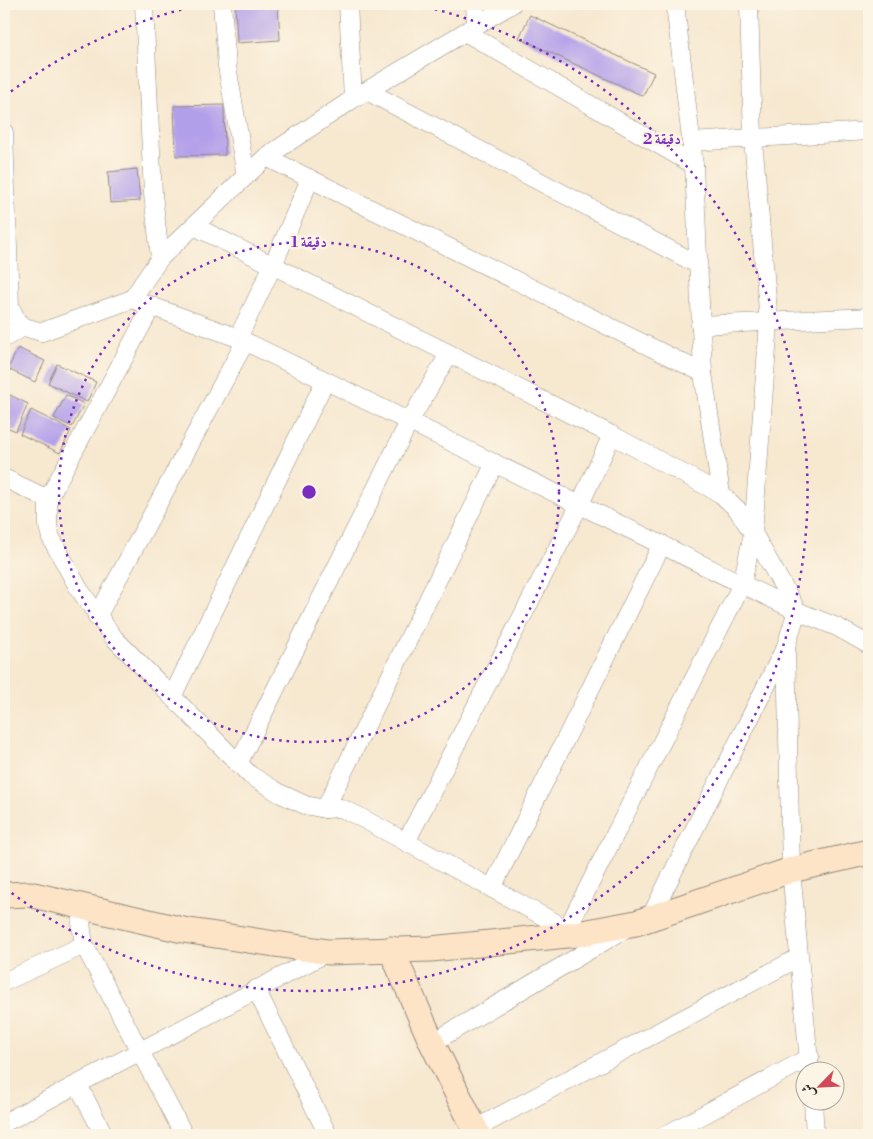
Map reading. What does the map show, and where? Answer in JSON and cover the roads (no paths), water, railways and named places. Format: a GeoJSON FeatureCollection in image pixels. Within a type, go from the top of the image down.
{"type":"FeatureCollection","features":[{"type":"Feature","properties":{"kind":"main road"},"geometry":{"type":"LineString","coordinates":[[4,895],[29,894],[183,930],[328,952],[431,949],[643,921],[791,870],[869,852]]}},
{"type":"Feature","properties":{"kind":"main road"},"geometry":{"type":"LineString","coordinates":[[391,949],[432,1043],[476,1132]]}},
{"type":"Feature","properties":{"kind":"street"},"geometry":{"type":"LineString","coordinates":[[144,4],[153,194],[160,258]]}},
{"type":"Feature","properties":{"kind":"street"},"geometry":{"type":"LineString","coordinates":[[222,4],[227,66],[246,176]]}},
{"type":"Feature","properties":{"kind":"street"},"geometry":{"type":"LineString","coordinates":[[348,4],[360,95]]}},
{"type":"Feature","properties":{"kind":"street"},"geometry":{"type":"LineString","coordinates":[[471,28],[475,4]]}},
{"type":"Feature","properties":{"kind":"street"},"geometry":{"type":"LineString","coordinates":[[4,132],[10,306],[16,321],[24,327],[42,332],[53,330],[132,299],[160,258],[266,157],[360,95],[512,4]]}},
{"type":"Feature","properties":{"kind":"street"},"geometry":{"type":"LineString","coordinates":[[675,4],[694,165],[703,373],[721,494]]}},
{"type":"Feature","properties":{"kind":"street"},"geometry":{"type":"LineString","coordinates":[[152,306],[48,499],[50,538],[97,617],[114,638],[238,764],[279,793],[305,805],[325,809],[342,808],[572,931],[742,584],[753,533],[769,322],[753,138],[749,4]]}},
{"type":"Feature","properties":{"kind":"street"},"geometry":{"type":"LineString","coordinates":[[471,28],[694,165]]}},
{"type":"Feature","properties":{"kind":"street"},"geometry":{"type":"LineString","coordinates":[[360,95],[697,264]]}},
{"type":"Feature","properties":{"kind":"street"},"geometry":{"type":"LineString","coordinates":[[692,142],[869,131]]}},
{"type":"Feature","properties":{"kind":"street"},"geometry":{"type":"LineString","coordinates":[[266,157],[703,373]]}},
{"type":"Feature","properties":{"kind":"street"},"geometry":{"type":"LineString","coordinates":[[97,617],[242,340],[310,179]]}},
{"type":"Feature","properties":{"kind":"street"},"geometry":{"type":"LineString","coordinates":[[194,226],[612,435],[721,494],[737,509],[753,533],[797,611],[786,646],[643,921],[432,1043]]}},
{"type":"Feature","properties":{"kind":"street"},"geometry":{"type":"LineString","coordinates":[[132,299],[242,340],[797,611],[837,627],[869,645]]}},
{"type":"Feature","properties":{"kind":"street"},"geometry":{"type":"LineString","coordinates":[[700,325],[869,317]]}},
{"type":"Feature","properties":{"kind":"street"},"geometry":{"type":"LineString","coordinates":[[4,338],[24,327]]}},
{"type":"Feature","properties":{"kind":"street"},"geometry":{"type":"LineString","coordinates":[[238,764],[410,422],[449,354]]}},
{"type":"Feature","properties":{"kind":"street"},"geometry":{"type":"LineString","coordinates":[[172,698],[325,381]]}},
{"type":"Feature","properties":{"kind":"street"},"geometry":{"type":"LineString","coordinates":[[406,842],[580,504],[612,435]]}},
{"type":"Feature","properties":{"kind":"street"},"geometry":{"type":"LineString","coordinates":[[325,809],[494,463]]}},
{"type":"Feature","properties":{"kind":"street"},"geometry":{"type":"LineString","coordinates":[[4,478],[48,499]]}},
{"type":"Feature","properties":{"kind":"street"},"geometry":{"type":"LineString","coordinates":[[492,888],[662,544]]}},
{"type":"Feature","properties":{"kind":"street"},"geometry":{"type":"LineString","coordinates":[[786,646],[791,870],[798,958],[810,1062]]}},
{"type":"Feature","properties":{"kind":"street"},"geometry":{"type":"LineString","coordinates":[[86,907],[81,923],[84,945],[184,1135]]}},
{"type":"Feature","properties":{"kind":"street"},"geometry":{"type":"LineString","coordinates":[[4,982],[84,945]]}},
{"type":"Feature","properties":{"kind":"street"},"geometry":{"type":"LineString","coordinates":[[4,1124],[140,1050],[328,952]]}},
{"type":"Feature","properties":{"kind":"street"},"geometry":{"type":"LineString","coordinates":[[476,1132],[798,958]]}},
{"type":"Feature","properties":{"kind":"street"},"geometry":{"type":"LineString","coordinates":[[256,989],[328,1135]]}},
{"type":"Feature","properties":{"kind":"street"},"geometry":{"type":"LineString","coordinates":[[666,1135],[796,1071]]}},
{"type":"Feature","properties":{"kind":"street"},"geometry":{"type":"LineString","coordinates":[[78,1085],[104,1135]]}},
{"type":"Feature","properties":{"kind":"street"},"geometry":{"type":"LineString","coordinates":[[813,1112],[815,1135]]}}]}
